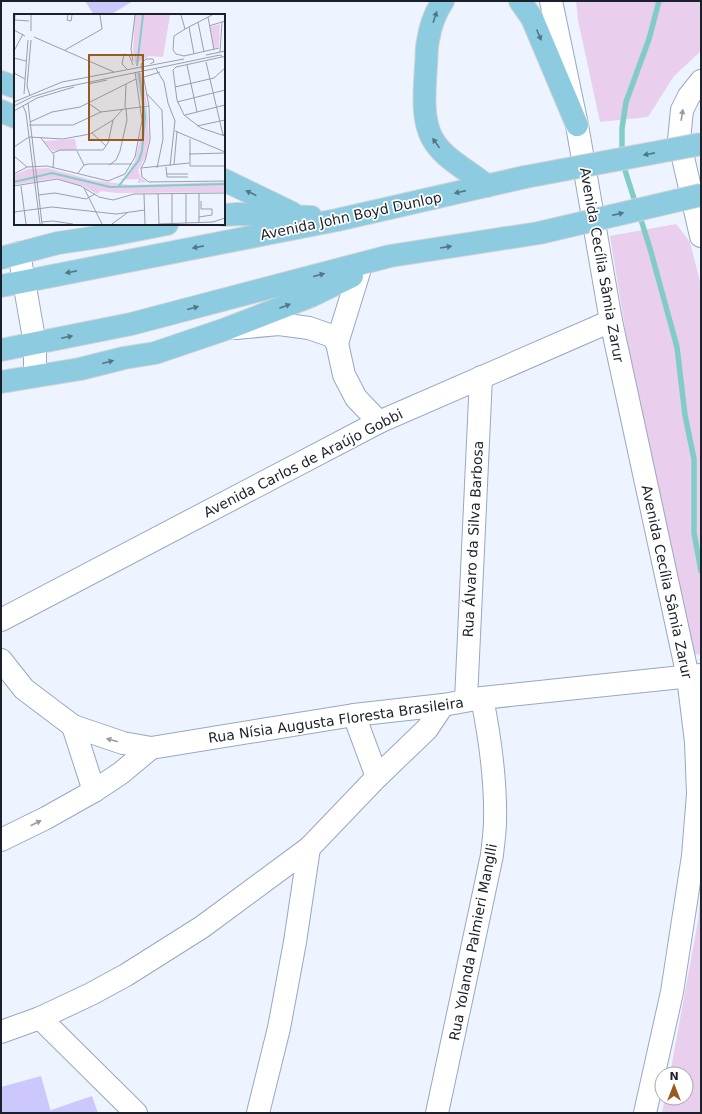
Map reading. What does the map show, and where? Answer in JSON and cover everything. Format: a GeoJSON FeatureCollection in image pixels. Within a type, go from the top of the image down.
{"type":"FeatureCollection","features":[{"type":"Feature","properties":{"kind":"main road"},"geometry":{"type":"LineString","coordinates":[[443,1],[435,13],[427,42],[425,90],[426,120],[432,138],[443,152],[487,186]]}},
{"type":"Feature","properties":{"kind":"main road"},"geometry":{"type":"LineString","coordinates":[[520,1],[532,18],[577,125]]}},
{"type":"Feature","properties":{"kind":"main road"},"geometry":{"type":"LineString","coordinates":[[1,82],[14,88]]}},
{"type":"Feature","properties":{"kind":"main road"},"geometry":{"type":"LineString","coordinates":[[1,111],[14,117]]}},
{"type":"Feature","properties":{"kind":"main road","name":"Avenida John Boyd Dunlop"},"geometry":{"type":"LineString","coordinates":[[1,286],[337,220],[525,177],[701,144]]}},
{"type":"Feature","properties":{"kind":"main road"},"geometry":{"type":"LineString","coordinates":[[225,180],[298,216]]}},
{"type":"Feature","properties":{"kind":"main road"},"geometry":{"type":"LineString","coordinates":[[1,350],[131,324],[390,256],[539,233],[701,195]]}},
{"type":"Feature","properties":{"kind":"main road"},"geometry":{"type":"LineString","coordinates":[[225,215],[298,216],[337,220]]}},
{"type":"Feature","properties":{"kind":"main road"},"geometry":{"type":"LineString","coordinates":[[58,243],[69,225]]}},
{"type":"Feature","properties":{"kind":"main road"},"geometry":{"type":"LineString","coordinates":[[10,256],[58,243],[113,235],[163,225]]}},
{"type":"Feature","properties":{"kind":"main road"},"geometry":{"type":"LineString","coordinates":[[1,382],[80,369],[124,358],[155,353],[226,329],[310,296],[390,256]]}},
{"type":"Feature","properties":{"kind":"street","name":"Avenida Cecília Sâmia Zarur"},"geometry":{"type":"LineString","coordinates":[[551,1],[577,125],[611,321],[695,676],[698,794],[693,856],[672,992],[645,1113]]}},
{"type":"Feature","properties":{"kind":"street"},"geometry":{"type":"LineString","coordinates":[[701,81],[689,96],[682,110],[679,140],[701,236]]}},
{"type":"Feature","properties":{"kind":"street"},"geometry":{"type":"LineString","coordinates":[[10,256],[24,281],[35,344],[35,376]]}},
{"type":"Feature","properties":{"kind":"street"},"geometry":{"type":"LineString","coordinates":[[337,343],[359,272]]}},
{"type":"Feature","properties":{"kind":"street","name":"Avenida Carlos de Araújo Gobbi"},"geometry":{"type":"LineString","coordinates":[[1,620],[379,422],[611,321]]}},
{"type":"Feature","properties":{"kind":"street"},"geometry":{"type":"LineString","coordinates":[[226,329],[279,324],[309,328],[332,336],[337,343],[344,375],[356,398],[379,422]]}},
{"type":"Feature","properties":{"kind":"street","name":"Rua Álvaro da Silva Barbosa"},"geometry":{"type":"LineString","coordinates":[[474,699],[481,377]]}},
{"type":"Feature","properties":{"kind":"street","name":"Rua Nísia Augusta Floresta Brasileira"},"geometry":{"type":"LineString","coordinates":[[1,660],[24,689],[73,726],[123,743],[151,748],[354,715],[474,699],[695,676]]}},
{"type":"Feature","properties":{"kind":"street","name":"Rua Yolanda Palmieri Manglli"},"geometry":{"type":"LineString","coordinates":[[437,1113],[492,855],[495,822],[494,789],[488,724],[474,699]]}},
{"type":"Feature","properties":{"kind":"street"},"geometry":{"type":"LineString","coordinates":[[1,1032],[40,1018],[119,979],[202,927],[309,848],[427,729],[443,704]]}},
{"type":"Feature","properties":{"kind":"street"},"geometry":{"type":"LineString","coordinates":[[354,715],[378,777]]}},
{"type":"Feature","properties":{"kind":"street"},"geometry":{"type":"LineString","coordinates":[[73,726],[94,791]]}},
{"type":"Feature","properties":{"kind":"street"},"geometry":{"type":"LineString","coordinates":[[1,840],[46,818],[94,791],[121,773],[151,748]]}},
{"type":"Feature","properties":{"kind":"street"},"geometry":{"type":"LineString","coordinates":[[258,1113],[279,1028],[295,942],[309,848]]}},
{"type":"Feature","properties":{"kind":"street"},"geometry":{"type":"LineString","coordinates":[[40,1018],[136,1113]]}},
{"type":"Feature","properties":{"kind":"shaded area"},"geometry":{"type":"Polygon","coordinates":[[[576,1],[701,1],[701,51],[674,76],[648,117],[600,122],[578,20],[576,1]]]}},
{"type":"Feature","properties":{"kind":"shaded area"},"geometry":{"type":"Polygon","coordinates":[[[676,224],[690,242],[701,286],[701,654],[692,655],[626,334],[610,236],[676,224]]]}},
{"type":"Feature","properties":{"kind":"shaded area"},"geometry":{"type":"Polygon","coordinates":[[[701,890],[701,1113],[662,1113],[663,1106],[694,1106],[694,1066],[671,1066],[698,921],[701,890]]]}},
{"type":"Feature","properties":{"kind":"building"},"geometry":{"type":"Polygon","coordinates":[[[85,1],[133,1],[112,14],[93,14],[85,1]]]}},
{"type":"Feature","properties":{"kind":"building"},"geometry":{"type":"Polygon","coordinates":[[[41,1076],[51,1112],[51,1110],[92,1096],[98,1113],[1,1113],[1,1087],[41,1076]]]}},
{"type":"Feature","properties":{"kind":"waterway"},"geometry":{"type":"LineString","coordinates":[[622,155],[622,128],[626,102],[649,39],[659,1]]}},
{"type":"Feature","properties":{"kind":"waterway"},"geometry":{"type":"LineString","coordinates":[[623,164],[636,205]]}},
{"type":"Feature","properties":{"kind":"waterway"},"geometry":{"type":"LineString","coordinates":[[639,213],[677,347],[685,415],[694,459],[694,533],[701,571]]}}]}
